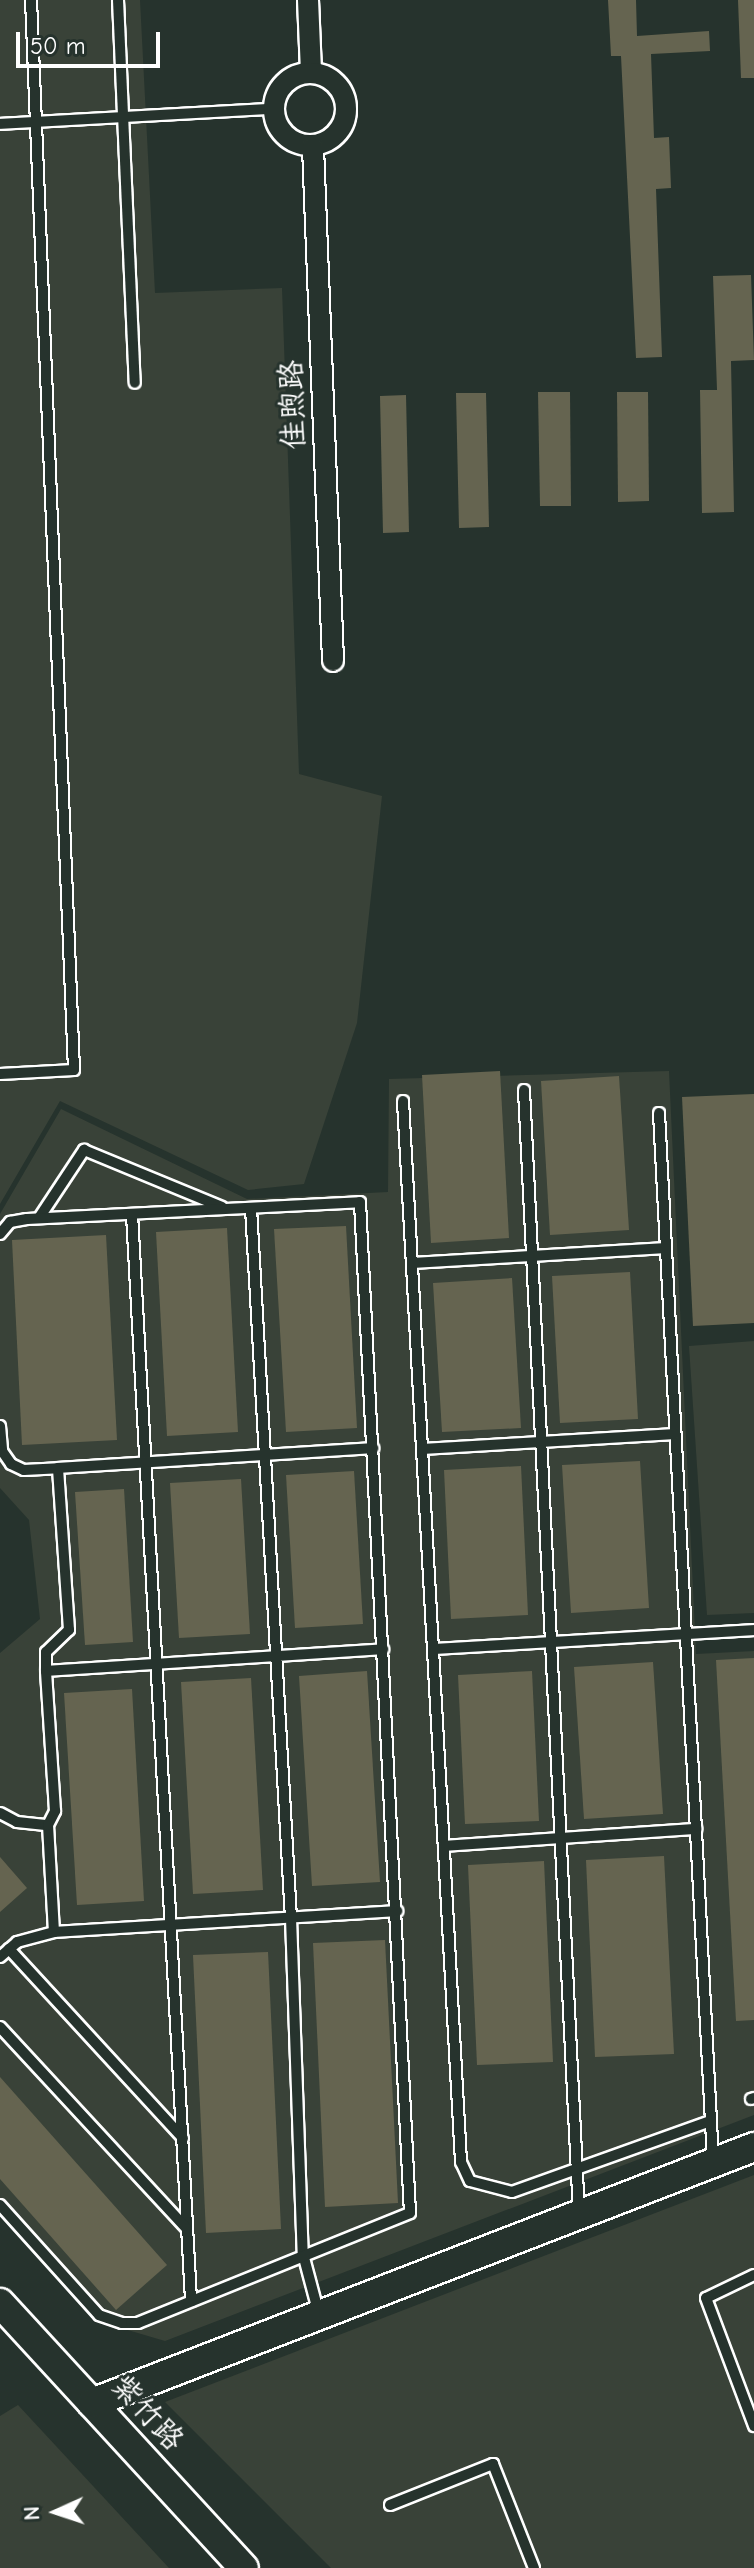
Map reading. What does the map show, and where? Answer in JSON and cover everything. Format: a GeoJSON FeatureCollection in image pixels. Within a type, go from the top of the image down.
{"type":"FeatureCollection","features":[{"type":"Feature","properties":{"kind":"street"},"geometry":{"type":"LineString","coordinates":[[308,0],[311,71]]}},
{"type":"Feature","properties":{"kind":"street"},"geometry":{"type":"LineString","coordinates":[[311,71],[337,82],[348,108],[338,135],[313,147],[284,137],[272,109],[283,82],[311,71]]}},
{"type":"Feature","properties":{"kind":"street","name":"佳煦路"},"geometry":{"type":"LineString","coordinates":[[313,147],[333,661]]}},
{"type":"Feature","properties":{"kind":"street"},"geometry":{"type":"LineString","coordinates":[[92,2403],[754,2147]]}},
{"type":"Feature","properties":{"kind":"street","name":"紫竹路"},"geometry":{"type":"LineString","coordinates":[[0,2303],[244,2568]]}},
{"type":"Feature","properties":{"kind":"lane"},"geometry":{"type":"LineString","coordinates":[[0,1074],[74,1070],[31,0]]}},
{"type":"Feature","properties":{"kind":"lane"},"geometry":{"type":"LineString","coordinates":[[118,0],[135,383]]}},
{"type":"Feature","properties":{"kind":"lane"},"geometry":{"type":"LineString","coordinates":[[0,124],[272,109]]}},
{"type":"Feature","properties":{"kind":"lane"},"geometry":{"type":"LineString","coordinates":[[524,1090],[580,2215]]}},
{"type":"Feature","properties":{"kind":"lane"},"geometry":{"type":"LineString","coordinates":[[403,1101],[461,2162],[470,2181],[512,2192],[710,2121]]}},
{"type":"Feature","properties":{"kind":"lane"},"geometry":{"type":"LineString","coordinates":[[659,1113],[713,2163]]}},
{"type":"Feature","properties":{"kind":"lane"},"geometry":{"type":"LineString","coordinates":[[39,1218],[84,1150],[227,1209]]}},
{"type":"Feature","properties":{"kind":"lane"},"geometry":{"type":"LineString","coordinates":[[0,1234],[10,1222],[39,1218],[360,1202],[410,2213],[138,2323],[99,2315],[0,2205]]}},
{"type":"Feature","properties":{"kind":"lane"},"geometry":{"type":"LineString","coordinates":[[251,1208],[291,1918],[303,2254],[320,2316]]}},
{"type":"Feature","properties":{"kind":"lane"},"geometry":{"type":"LineString","coordinates":[[132,1214],[191,2301]]}},
{"type":"Feature","properties":{"kind":"lane"},"geometry":{"type":"LineString","coordinates":[[413,1263],[666,1248]]}},
{"type":"Feature","properties":{"kind":"lane"},"geometry":{"type":"LineString","coordinates":[[0,1426],[2,1451],[11,1464],[24,1470],[373,1448]]}},
{"type":"Feature","properties":{"kind":"lane"},"geometry":{"type":"LineString","coordinates":[[423,1449],[675,1434]]}},
{"type":"Feature","properties":{"kind":"lane"},"geometry":{"type":"LineString","coordinates":[[54,1932],[48,1825],[55,1811],[46,1652],[69,1630],[58,1468]]}},
{"type":"Feature","properties":{"kind":"lane"},"geometry":{"type":"LineString","coordinates":[[435,1649],[754,1630]]}},
{"type":"Feature","properties":{"kind":"lane"},"geometry":{"type":"LineString","coordinates":[[46,1671],[383,1649]]}},
{"type":"Feature","properties":{"kind":"lane"},"geometry":{"type":"LineString","coordinates":[[0,1813],[17,1822],[48,1825]]}},
{"type":"Feature","properties":{"kind":"lane"},"geometry":{"type":"LineString","coordinates":[[444,1846],[696,1829]]}},
{"type":"Feature","properties":{"kind":"lane"},"geometry":{"type":"LineString","coordinates":[[183,2138],[4,1953],[54,1932],[397,1911]]}},
{"type":"Feature","properties":{"kind":"lane"},"geometry":{"type":"LineString","coordinates":[[0,2027],[187,2229]]}},
{"type":"Feature","properties":{"kind":"lane"},"geometry":{"type":"LineString","coordinates":[[754,2275],[706,2298],[754,2426]]}},
{"type":"Feature","properties":{"kind":"lane"},"geometry":{"type":"LineString","coordinates":[[390,2505],[493,2464],[534,2568]]}},
{"type":"Feature","properties":{"kind":"shaded area"},"geometry":{"type":"Polygon","coordinates":[[[0,0],[140,0],[155,293],[282,288],[299,774],[382,796],[357,1023],[304,1184],[248,1190],[60,1101],[0,1204],[0,0]]]}},
{"type":"Feature","properties":{"kind":"shaded area"},"geometry":{"type":"Polygon","coordinates":[[[669,1071],[696,1654],[754,1651],[754,2115],[165,2341],[104,2323],[0,2206],[0,1653],[40,1619],[29,1520],[0,1488],[0,1214],[61,1109],[247,1199],[388,1192],[389,1079],[669,1071]]]}},
{"type":"Feature","properties":{"kind":"shaded area"},"geometry":{"type":"Polygon","coordinates":[[[754,1341],[754,1613],[707,1615],[689,1346],[754,1341]]]}},
{"type":"Feature","properties":{"kind":"shaded area"},"geometry":{"type":"Polygon","coordinates":[[[754,2175],[754,2568],[331,2568],[165,2402],[754,2175]]]}},
{"type":"Feature","properties":{"kind":"shaded area"},"geometry":{"type":"Polygon","coordinates":[[[18,2405],[169,2568],[0,2568],[0,2416],[18,2405]]]}},
{"type":"Feature","properties":{"kind":"building"},"geometry":{"type":"Polygon","coordinates":[[[608,0],[636,0],[637,36],[709,31],[710,51],[651,54],[654,138],[669,137],[671,188],[656,189],[662,357],[636,358],[621,56],[611,56],[608,0]]]}},
{"type":"Feature","properties":{"kind":"building"},"geometry":{"type":"Polygon","coordinates":[[[738,0],[754,0],[754,78],[741,78],[738,0]]]}},
{"type":"Feature","properties":{"kind":"building"},"geometry":{"type":"Polygon","coordinates":[[[751,275],[754,360],[731,361],[734,512],[702,513],[700,390],[717,390],[713,276],[751,275]]]}},
{"type":"Feature","properties":{"kind":"building"},"geometry":{"type":"Polygon","coordinates":[[[538,392],[570,392],[571,506],[540,506],[538,392]]]}},
{"type":"Feature","properties":{"kind":"building"},"geometry":{"type":"Polygon","coordinates":[[[617,392],[648,392],[649,501],[618,502],[617,392]]]}},
{"type":"Feature","properties":{"kind":"building"},"geometry":{"type":"Polygon","coordinates":[[[456,393],[486,393],[489,527],[459,528],[456,393]]]}},
{"type":"Feature","properties":{"kind":"building"},"geometry":{"type":"Polygon","coordinates":[[[406,395],[409,532],[383,533],[380,396],[406,395]]]}},
{"type":"Feature","properties":{"kind":"building"},"geometry":{"type":"Polygon","coordinates":[[[500,1071],[509,1238],[431,1243],[422,1075],[500,1071]]]}},
{"type":"Feature","properties":{"kind":"building"},"geometry":{"type":"Polygon","coordinates":[[[619,1076],[629,1230],[550,1235],[541,1081],[619,1076]]]}},
{"type":"Feature","properties":{"kind":"building"},"geometry":{"type":"Polygon","coordinates":[[[754,1094],[754,1323],[693,1326],[682,1097],[754,1094]]]}},
{"type":"Feature","properties":{"kind":"building"},"geometry":{"type":"Polygon","coordinates":[[[346,1226],[357,1428],[286,1432],[274,1229],[346,1226]]]}},
{"type":"Feature","properties":{"kind":"building"},"geometry":{"type":"Polygon","coordinates":[[[227,1228],[238,1432],[167,1436],[156,1232],[227,1228]]]}},
{"type":"Feature","properties":{"kind":"building"},"geometry":{"type":"Polygon","coordinates":[[[106,1235],[117,1440],[22,1445],[12,1240],[106,1235]]]}},
{"type":"Feature","properties":{"kind":"building"},"geometry":{"type":"Polygon","coordinates":[[[630,1272],[638,1419],[560,1423],[552,1276],[630,1272]]]}},
{"type":"Feature","properties":{"kind":"building"},"geometry":{"type":"Polygon","coordinates":[[[512,1278],[521,1428],[442,1432],[433,1283],[512,1278]]]}},
{"type":"Feature","properties":{"kind":"building"},"geometry":{"type":"Polygon","coordinates":[[[640,1461],[649,1608],[571,1613],[562,1465],[640,1461]]]}},
{"type":"Feature","properties":{"kind":"building"},"geometry":{"type":"Polygon","coordinates":[[[521,1466],[528,1615],[451,1619],[444,1470],[521,1466]]]}},
{"type":"Feature","properties":{"kind":"building"},"geometry":{"type":"Polygon","coordinates":[[[354,1471],[363,1624],[295,1628],[286,1475],[354,1471]]]}},
{"type":"Feature","properties":{"kind":"building"},"geometry":{"type":"Polygon","coordinates":[[[241,1479],[250,1634],[179,1638],[170,1483],[241,1479]]]}},
{"type":"Feature","properties":{"kind":"building"},"geometry":{"type":"Polygon","coordinates":[[[124,1489],[133,1642],[85,1645],[75,1492],[124,1489]]]}},
{"type":"Feature","properties":{"kind":"building"},"geometry":{"type":"Polygon","coordinates":[[[754,1658],[754,2020],[736,2021],[716,1660],[754,1658]]]}},
{"type":"Feature","properties":{"kind":"building"},"geometry":{"type":"Polygon","coordinates":[[[653,1662],[663,1814],[584,1819],[574,1667],[653,1662]]]}},
{"type":"Feature","properties":{"kind":"building"},"geometry":{"type":"Polygon","coordinates":[[[367,1671],[380,1882],[312,1886],[299,1676],[367,1671]]]}},
{"type":"Feature","properties":{"kind":"building"},"geometry":{"type":"Polygon","coordinates":[[[532,1671],[539,1821],[465,1824],[458,1675],[532,1671]]]}},
{"type":"Feature","properties":{"kind":"building"},"geometry":{"type":"Polygon","coordinates":[[[251,1678],[263,1890],[193,1894],[181,1682],[251,1678]]]}},
{"type":"Feature","properties":{"kind":"building"},"geometry":{"type":"Polygon","coordinates":[[[132,1689],[144,1901],[77,1905],[64,1693],[132,1689]]]}},
{"type":"Feature","properties":{"kind":"building"},"geometry":{"type":"Polygon","coordinates":[[[664,1856],[674,2054],[595,2057],[586,1860],[664,1856]]]}},
{"type":"Feature","properties":{"kind":"building"},"geometry":{"type":"Polygon","coordinates":[[[0,1857],[27,1888],[0,1912],[0,1857]]]}},
{"type":"Feature","properties":{"kind":"building"},"geometry":{"type":"Polygon","coordinates":[[[544,1861],[553,2062],[477,2065],[468,1865],[544,1861]]]}},
{"type":"Feature","properties":{"kind":"building"},"geometry":{"type":"Polygon","coordinates":[[[385,1940],[398,2203],[325,2207],[313,1943],[385,1940]]]}},
{"type":"Feature","properties":{"kind":"building"},"geometry":{"type":"Polygon","coordinates":[[[268,1952],[281,2229],[206,2233],[193,1955],[268,1952]]]}},
{"type":"Feature","properties":{"kind":"building"},"geometry":{"type":"Polygon","coordinates":[[[0,2077],[167,2265],[116,2310],[0,2179],[0,2077]]]}}]}
